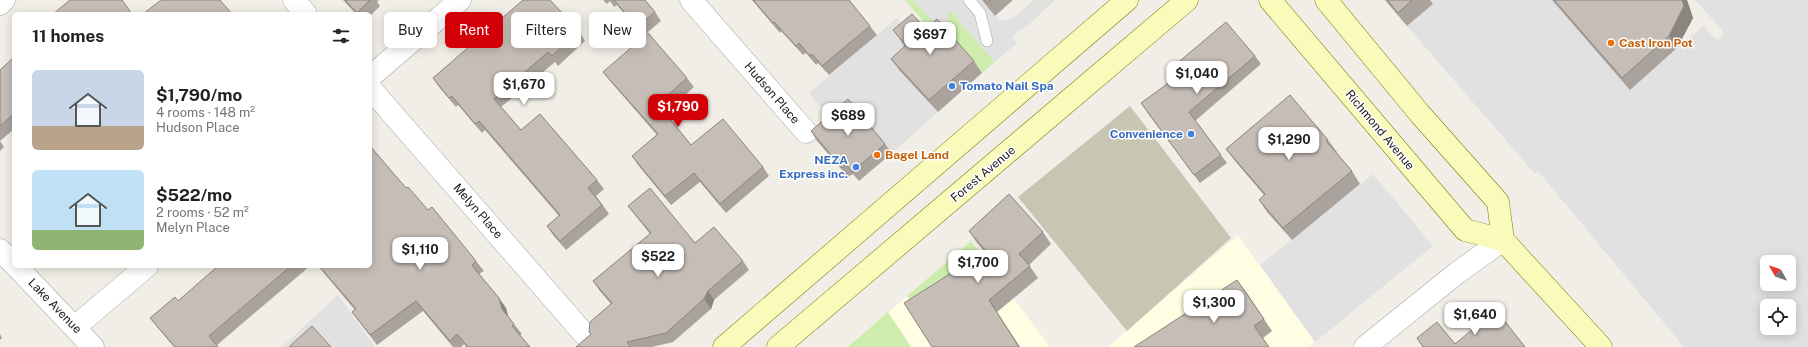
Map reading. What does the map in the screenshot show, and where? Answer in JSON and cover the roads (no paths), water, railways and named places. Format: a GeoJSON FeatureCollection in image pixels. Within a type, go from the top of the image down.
{"type":"FeatureCollection","features":[{"type":"Feature","properties":{"kind":"main road"},"geometry":{"type":"LineString","coordinates":[[724,347],[1127,0]]}},
{"type":"Feature","properties":{"kind":"main road","name":"Forest Avenue"},"geometry":{"type":"LineString","coordinates":[[778,347],[1187,0]]}},
{"type":"Feature","properties":{"kind":"main road","name":"Richmond Avenue"},"geometry":{"type":"LineString","coordinates":[[1270,0],[1465,230],[1504,240]]}},
{"type":"Feature","properties":{"kind":"main road"},"geometry":{"type":"LineString","coordinates":[[1326,0],[1420,114],[1498,202],[1504,240],[1601,347]]}},
{"type":"Feature","properties":{"kind":"street"},"geometry":{"type":"LineString","coordinates":[[0,4],[4,0]]}},
{"type":"Feature","properties":{"kind":"street"},"geometry":{"type":"LineString","coordinates":[[294,0],[304,12]]}},
{"type":"Feature","properties":{"kind":"street"},"geometry":{"type":"LineString","coordinates":[[372,75],[460,0]]}},
{"type":"Feature","properties":{"kind":"street","name":"Hudson Place"},"geometry":{"type":"LineString","coordinates":[[690,0],[806,132]]}},
{"type":"Feature","properties":{"kind":"street","name":"Melyn Place"},"geometry":{"type":"LineString","coordinates":[[372,90],[585,335]]}},
{"type":"Feature","properties":{"kind":"street"},"geometry":{"type":"LineString","coordinates":[[1365,347],[1457,272],[1504,240]]}},
{"type":"Feature","properties":{"kind":"street","name":"Lake Avenue"},"geometry":{"type":"LineString","coordinates":[[0,250],[12,262]]}},
{"type":"Feature","properties":{"kind":"street","name":"Lake Avenue"},"geometry":{"type":"LineString","coordinates":[[18,268],[93,347]]}},
{"type":"Feature","properties":{"kind":"street"},"geometry":{"type":"LineString","coordinates":[[75,327],[145,268]]}},
{"type":"Feature","properties":{"kind":"lane"},"geometry":{"type":"LineString","coordinates":[[969,0],[980,13],[987,41]]}},
{"type":"Feature","properties":{"kind":"place","name":"Cast Iron Pot"},"geometry":{"type":"Point","coordinates":[1611,43]}},
{"type":"Feature","properties":{"kind":"place","name":"Tomato Nail Spa"},"geometry":{"type":"Point","coordinates":[952,86]}},
{"type":"Feature","properties":{"kind":"place","name":"Convenience"},"geometry":{"type":"Point","coordinates":[1191,134]}},
{"type":"Feature","properties":{"kind":"place","name":"Bagel Land"},"geometry":{"type":"Point","coordinates":[877,155]}},
{"type":"Feature","properties":{"kind":"place","name":"NEZA Express inc."},"geometry":{"type":"Point","coordinates":[856,167]}}]}
